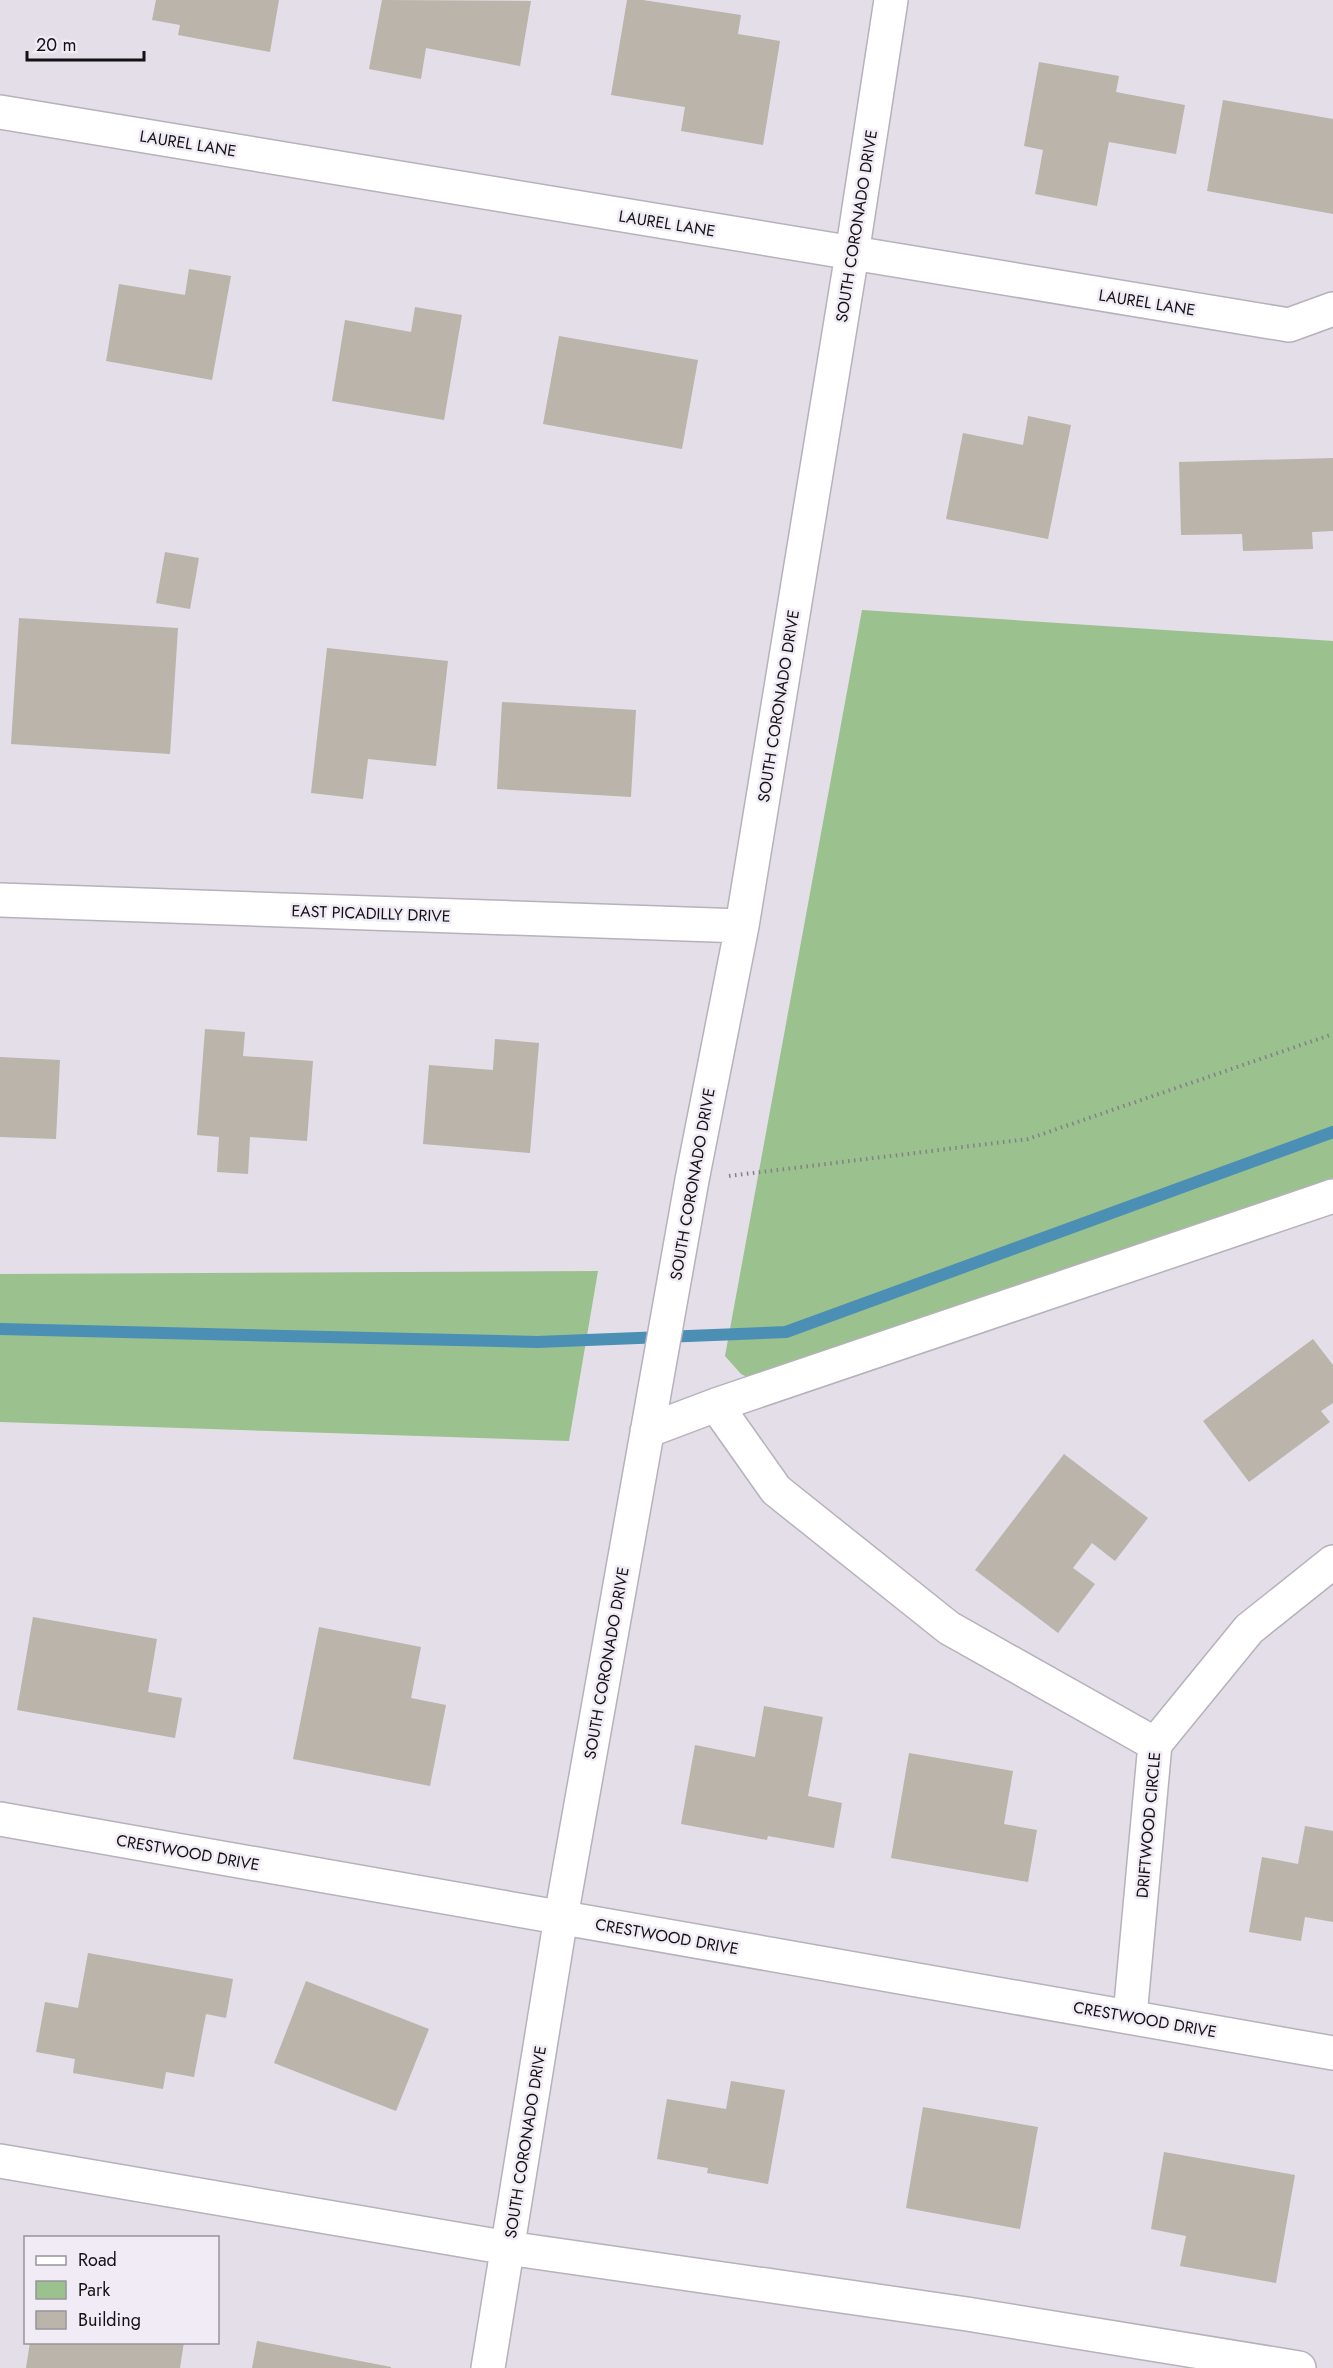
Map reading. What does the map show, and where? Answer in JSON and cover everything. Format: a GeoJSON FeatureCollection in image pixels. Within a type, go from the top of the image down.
{"type":"FeatureCollection","features":[{"type":"Feature","properties":{"kind":"street","name":"SOUTH CORONADO DRIVE"},"geometry":{"type":"LineString","coordinates":[[488,2368],[561,1917],[692,1180],[742,926],[852,254],[891,0]]}},
{"type":"Feature","properties":{"kind":"street","name":"LAUREL LANE"},"geometry":{"type":"LineString","coordinates":[[0,112],[1289,325],[1333,309]]}},
{"type":"Feature","properties":{"kind":"street","name":"EAST PICADILLY DRIVE"},"geometry":{"type":"LineString","coordinates":[[0,900],[742,926]]}},
{"type":"Feature","properties":{"kind":"street"},"geometry":{"type":"LineString","coordinates":[[650,1416],[716,1405],[1333,1196]]}},
{"type":"Feature","properties":{"kind":"street"},"geometry":{"type":"LineString","coordinates":[[716,1405],[776,1490],[949,1628],[1155,1744]]}},
{"type":"Feature","properties":{"kind":"street","name":"DRIFTWOOD CIRCLE"},"geometry":{"type":"LineString","coordinates":[[1130,2016],[1155,1744],[1249,1629],[1333,1562]]}},
{"type":"Feature","properties":{"kind":"street","name":"CRESTWOOD DRIVE"},"geometry":{"type":"LineString","coordinates":[[0,1819],[1333,2053]]}},
{"type":"Feature","properties":{"kind":"street"},"geometry":{"type":"LineString","coordinates":[[0,2161],[508,2248],[967,2314],[1299,2368]]}},
{"type":"Feature","properties":{"kind":"path"},"geometry":{"type":"LineString","coordinates":[[692,1180],[1028,1139],[1333,1034]]}},
{"type":"Feature","properties":{"kind":"green space"},"geometry":{"type":"Polygon","coordinates":[[[862,610],[1333,641],[1333,1186],[755,1381],[741,1374],[725,1356],[862,610]]]}},
{"type":"Feature","properties":{"kind":"green space"},"geometry":{"type":"Polygon","coordinates":[[[598,1271],[569,1441],[0,1422],[0,1274],[598,1271]]]}},
{"type":"Feature","properties":{"kind":"building"},"geometry":{"type":"Polygon","coordinates":[[[156,0],[279,0],[270,52],[178,35],[180,25],[152,20],[156,0]]]}},
{"type":"Feature","properties":{"kind":"building"},"geometry":{"type":"Polygon","coordinates":[[[382,0],[531,1],[520,66],[426,48],[421,79],[369,69],[382,0]]]}},
{"type":"Feature","properties":{"kind":"building"},"geometry":{"type":"Polygon","coordinates":[[[627,0],[643,0],[741,15],[738,34],[780,41],[763,145],[681,131],[685,107],[611,95],[627,0]]]}},
{"type":"Feature","properties":{"kind":"building"},"geometry":{"type":"Polygon","coordinates":[[[1039,62],[1119,76],[1116,92],[1185,105],[1176,154],[1109,142],[1097,206],[1035,194],[1043,150],[1024,146],[1039,62]]]}},
{"type":"Feature","properties":{"kind":"building"},"geometry":{"type":"Polygon","coordinates":[[[1223,100],[1333,119],[1333,214],[1207,191],[1223,100]]]}},
{"type":"Feature","properties":{"kind":"building"},"geometry":{"type":"Polygon","coordinates":[[[189,269],[231,276],[212,380],[106,361],[119,284],[185,295],[189,269]]]}},
{"type":"Feature","properties":{"kind":"building"},"geometry":{"type":"Polygon","coordinates":[[[415,307],[462,315],[444,420],[332,401],[345,320],[411,332],[415,307]]]}},
{"type":"Feature","properties":{"kind":"building"},"geometry":{"type":"Polygon","coordinates":[[[559,336],[698,360],[682,449],[543,424],[559,336]]]}},
{"type":"Feature","properties":{"kind":"building"},"geometry":{"type":"Polygon","coordinates":[[[1028,416],[1071,425],[1048,539],[946,519],[963,433],[1023,445],[1028,416]]]}},
{"type":"Feature","properties":{"kind":"building"},"geometry":{"type":"Polygon","coordinates":[[[1333,458],[1333,531],[1312,532],[1313,549],[1243,551],[1242,534],[1181,535],[1179,462],[1333,458]]]}},
{"type":"Feature","properties":{"kind":"building"},"geometry":{"type":"Polygon","coordinates":[[[165,552],[199,558],[190,609],[156,603],[165,552]]]}},
{"type":"Feature","properties":{"kind":"building"},"geometry":{"type":"Polygon","coordinates":[[[19,618],[178,628],[170,754],[11,744],[19,618]]]}},
{"type":"Feature","properties":{"kind":"building"},"geometry":{"type":"Polygon","coordinates":[[[327,648],[448,661],[436,766],[368,759],[363,799],[311,793],[327,648]]]}},
{"type":"Feature","properties":{"kind":"building"},"geometry":{"type":"Polygon","coordinates":[[[502,702],[636,710],[631,797],[497,789],[502,702]]]}},
{"type":"Feature","properties":{"kind":"building"},"geometry":{"type":"Polygon","coordinates":[[[205,1029],[245,1032],[243,1056],[313,1061],[307,1141],[250,1137],[248,1174],[217,1172],[219,1137],[197,1135],[205,1029]]]}},
{"type":"Feature","properties":{"kind":"building"},"geometry":{"type":"Polygon","coordinates":[[[495,1039],[539,1043],[530,1153],[423,1144],[429,1065],[493,1070],[495,1039]]]}},
{"type":"Feature","properties":{"kind":"building"},"geometry":{"type":"Polygon","coordinates":[[[0,1057],[60,1060],[56,1139],[0,1137],[0,1057]]]}},
{"type":"Feature","properties":{"kind":"building"},"geometry":{"type":"Polygon","coordinates":[[[1313,1339],[1333,1365],[1333,1403],[1321,1411],[1330,1422],[1249,1482],[1203,1421],[1313,1339]]]}},
{"type":"Feature","properties":{"kind":"building"},"geometry":{"type":"Polygon","coordinates":[[[1064,1454],[1148,1518],[1115,1561],[1092,1543],[1073,1568],[1095,1584],[1058,1633],[975,1570],[1064,1454]]]}},
{"type":"Feature","properties":{"kind":"building"},"geometry":{"type":"Polygon","coordinates":[[[33,1617],[157,1639],[148,1692],[182,1698],[175,1738],[17,1710],[33,1617]]]}},
{"type":"Feature","properties":{"kind":"building"},"geometry":{"type":"Polygon","coordinates":[[[319,1627],[421,1647],[411,1698],[446,1705],[430,1786],[293,1759],[319,1627]]]}},
{"type":"Feature","properties":{"kind":"building"},"geometry":{"type":"Polygon","coordinates":[[[764,1706],[823,1717],[808,1796],[842,1803],[834,1848],[768,1836],[767,1840],[681,1824],[695,1745],[755,1757],[764,1706]]]}},
{"type":"Feature","properties":{"kind":"building"},"geometry":{"type":"Polygon","coordinates":[[[909,1753],[1013,1771],[1004,1824],[1037,1830],[1028,1882],[891,1858],[909,1753]]]}},
{"type":"Feature","properties":{"kind":"building"},"geometry":{"type":"Polygon","coordinates":[[[1305,1826],[1333,1831],[1333,1922],[1305,1917],[1301,1941],[1249,1932],[1262,1857],[1298,1864],[1305,1826]]]}},
{"type":"Feature","properties":{"kind":"building"},"geometry":{"type":"Polygon","coordinates":[[[88,1953],[233,1979],[226,2018],[206,2014],[194,2077],[166,2072],[163,2089],[73,2073],[75,2059],[36,2052],[45,2002],[78,2008],[88,1953]]]}},
{"type":"Feature","properties":{"kind":"building"},"geometry":{"type":"Polygon","coordinates":[[[306,1981],[429,2029],[396,2111],[274,2063],[306,1981]]]}},
{"type":"Feature","properties":{"kind":"building"},"geometry":{"type":"Polygon","coordinates":[[[731,2081],[785,2090],[768,2184],[707,2173],[708,2168],[657,2159],[667,2099],[726,2109],[731,2081]]]}},
{"type":"Feature","properties":{"kind":"building"},"geometry":{"type":"Polygon","coordinates":[[[923,2107],[1038,2127],[1020,2229],[906,2208],[923,2107]]]}},
{"type":"Feature","properties":{"kind":"building"},"geometry":{"type":"Polygon","coordinates":[[[1164,2152],[1295,2175],[1276,2283],[1180,2266],[1186,2236],[1151,2229],[1164,2152]]]}},
{"type":"Feature","properties":{"kind":"building"},"geometry":{"type":"Polygon","coordinates":[[[257,2341],[391,2367],[391,2368],[252,2368],[257,2341]]]}},
{"type":"Feature","properties":{"kind":"building"},"geometry":{"type":"Polygon","coordinates":[[[30,2344],[184,2344],[180,2368],[26,2368],[30,2344]]]}},
{"type":"Feature","properties":{"kind":"waterway"},"geometry":{"type":"LineString","coordinates":[[0,1329],[537,1342],[786,1332],[1333,1132]]}}]}
